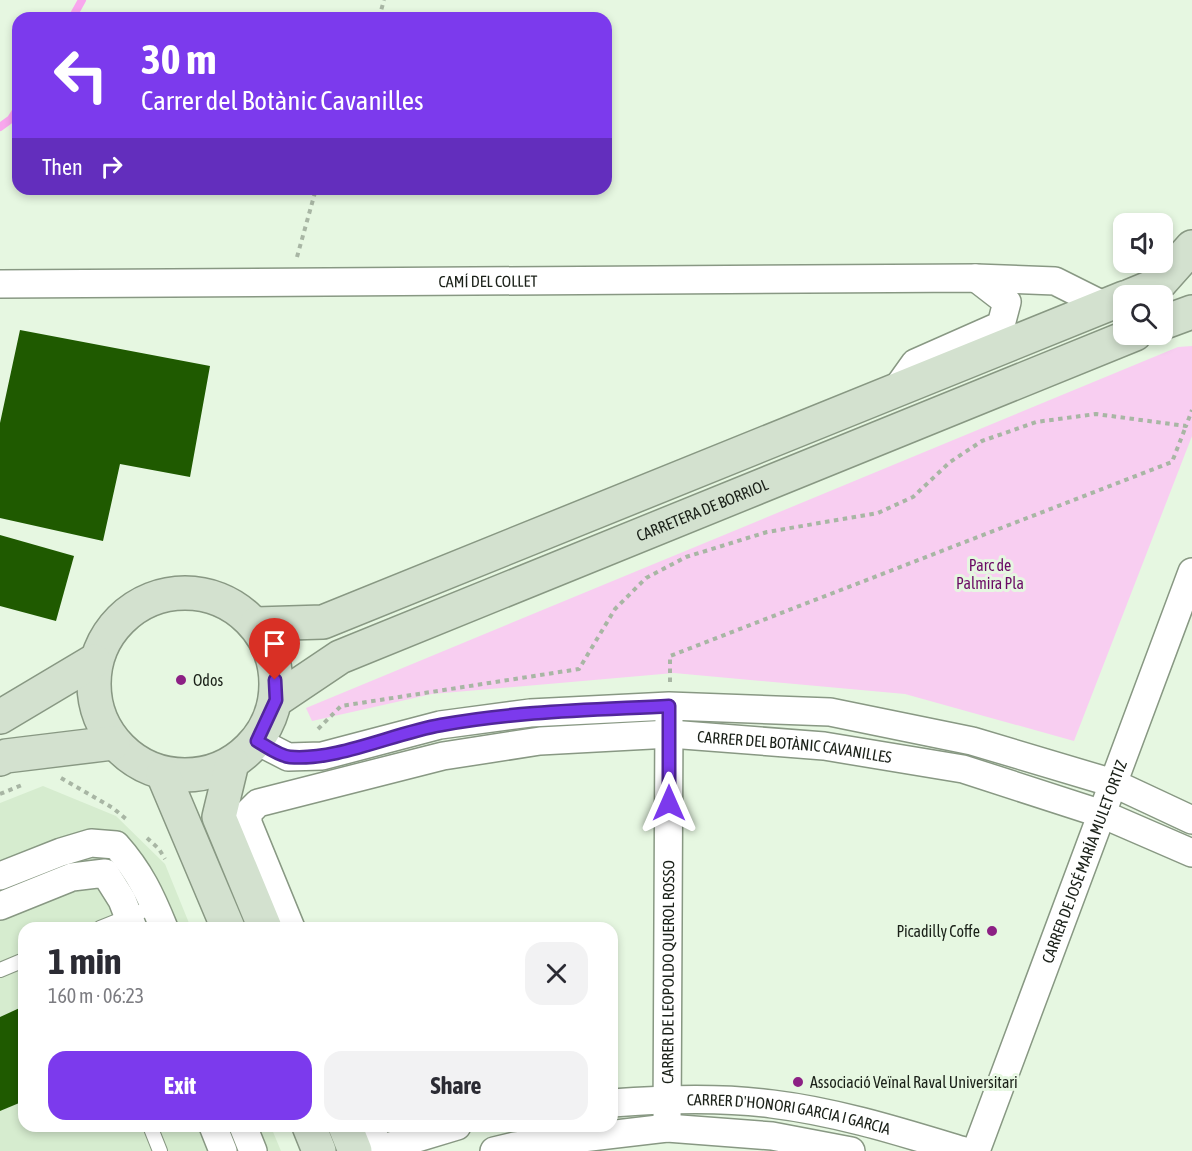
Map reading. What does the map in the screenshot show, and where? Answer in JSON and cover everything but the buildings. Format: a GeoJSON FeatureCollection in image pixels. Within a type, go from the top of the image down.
{"type":"FeatureCollection","features":[{"type":"Feature","properties":{"kind":"main road"},"geometry":{"type":"LineString","coordinates":[[1157,285],[1192,247]]}},
{"type":"Feature","properties":{"kind":"main road"},"geometry":{"type":"LineString","coordinates":[[256,624],[323,622],[1113,303]]}},
{"type":"Feature","properties":{"kind":"main road"},"geometry":{"type":"LineString","coordinates":[[1173,319],[1192,312]]}},
{"type":"Feature","properties":{"kind":"main road","name":"CARRETERA DE BORRIOL"},"geometry":{"type":"LineString","coordinates":[[276,700],[340,657],[1113,343]]}},
{"type":"Feature","properties":{"kind":"main road"},"geometry":{"type":"LineString","coordinates":[[0,717],[94,661],[120,617],[164,593],[214,595],[256,624],[274,660],[276,700],[257,741],[232,763],[198,775],[163,774],[135,762],[113,743],[94,704],[94,661]]}},
{"type":"Feature","properties":{"kind":"main road"},"geometry":{"type":"LineString","coordinates":[[0,759],[6,756],[113,743]]}},
{"type":"Feature","properties":{"kind":"main road"},"geometry":{"type":"LineString","coordinates":[[232,763],[219,817],[262,922]]}},
{"type":"Feature","properties":{"kind":"main road"},"geometry":{"type":"LineString","coordinates":[[163,774],[226,922]]}},
{"type":"Feature","properties":{"kind":"main road"},"geometry":{"type":"LineString","coordinates":[[311,1132],[319,1151]]}},
{"type":"Feature","properties":{"kind":"main road"},"geometry":{"type":"LineString","coordinates":[[353,1132],[372,1146]]}},
{"type":"Feature","properties":{"kind":"street","name":"CAMÍ DEL COLLET"},"geometry":{"type":"LineString","coordinates":[[0,284],[976,278],[1055,281],[1113,298]]}},
{"type":"Feature","properties":{"kind":"street"},"geometry":{"type":"LineString","coordinates":[[895,391],[915,363],[1001,325],[1007,302],[976,278]]}},
{"type":"Feature","properties":{"kind":"street","name":"CARRER DE JOSÉ MARÍA MULET ORTIZ"},"geometry":{"type":"LineString","coordinates":[[976,1151],[1192,572]]}},
{"type":"Feature","properties":{"kind":"street","name":"CARRER DE LEOPOLDO QUEROL ROSSO"},"geometry":{"type":"LineString","coordinates":[[667,1128],[669,706]]}},
{"type":"Feature","properties":{"kind":"street","name":"CARRER DEL BOTÀNIC CAVANILLES"},"geometry":{"type":"LineString","coordinates":[[257,741],[288,757],[322,756],[440,725],[530,713],[669,706],[830,712],[972,741],[1113,783],[1192,820]]}},
{"type":"Feature","properties":{"kind":"street","name":"CARRER DEL BOTÀNIC CAVANILLES"},"geometry":{"type":"LineString","coordinates":[[289,922],[248,823],[248,813],[258,803],[443,756],[540,741],[670,734],[824,746],[963,769],[1102,814],[1192,853]]}},
{"type":"Feature","properties":{"kind":"street"},"geometry":{"type":"LineString","coordinates":[[0,876],[91,843],[116,845],[133,864],[148,888],[159,917]]}},
{"type":"Feature","properties":{"kind":"street"},"geometry":{"type":"LineString","coordinates":[[0,906],[72,877],[105,873],[122,900],[131,922]]}},
{"type":"Feature","properties":{"kind":"street","name":"CARRER D'HONORI GARCIA I GARCIA"},"geometry":{"type":"LineString","coordinates":[[618,1103],[667,1099],[772,1104],[871,1123],[964,1151]]}},
{"type":"Feature","properties":{"kind":"street","name":"CARRER D'HONORI GARCIA I GARCIA"},"geometry":{"type":"LineString","coordinates":[[494,1151],[515,1146],[667,1128],[772,1136],[851,1151]]}},
{"type":"Feature","properties":{"kind":"street"},"geometry":{"type":"LineString","coordinates":[[221,1132],[239,1145]]}},
{"type":"Feature","properties":{"kind":"street"},"geometry":{"type":"LineString","coordinates":[[372,1146],[432,1132]]}},
{"type":"Feature","properties":{"kind":"lane"},"geometry":{"type":"LineString","coordinates":[[136,922],[159,917]]}},
{"type":"Feature","properties":{"kind":"lane"},"geometry":{"type":"LineString","coordinates":[[0,970],[18,962]]}},
{"type":"Feature","properties":{"kind":"lane"},"geometry":{"type":"LineString","coordinates":[[152,1132],[160,1151]]}},
{"type":"Feature","properties":{"kind":"path"},"geometry":{"type":"LineString","coordinates":[[294,281],[297,254],[314,195]]}},
{"type":"Feature","properties":{"kind":"path"},"geometry":{"type":"LineString","coordinates":[[669,706],[670,656],[1172,462],[1192,410]]}},
{"type":"Feature","properties":{"kind":"path"},"geometry":{"type":"LineString","coordinates":[[322,756],[318,728],[341,706],[579,669],[615,609],[646,578],[686,557],[767,532],[878,513],[913,497],[950,462],[982,441],[1036,422],[1096,414],[1186,426]]}},
{"type":"Feature","properties":{"kind":"path"},"geometry":{"type":"LineString","coordinates":[[60,778],[113,808],[128,822]]}},
{"type":"Feature","properties":{"kind":"path"},"geometry":{"type":"LineString","coordinates":[[0,794],[28,783]]}},
{"type":"Feature","properties":{"kind":"path"},"geometry":{"type":"LineString","coordinates":[[144,836],[159,849],[177,878],[203,867]]}},
{"type":"Feature","properties":{"kind":"shaded area"},"geometry":{"type":"Polygon","coordinates":[[[43,786],[116,816],[165,864],[189,922],[18,922],[18,1132],[273,1132],[281,1151],[0,1151],[0,803],[43,786]]]}},
{"type":"Feature","properties":{"kind":"green space","name":"Parc de Palmira Pla"},"geometry":{"type":"Polygon","coordinates":[[[1192,346],[1192,436],[1074,741],[905,694],[674,673],[432,694],[312,721],[306,708],[1178,347],[1192,346]]]}},
{"type":"Feature","properties":{"kind":"waterway"},"geometry":{"type":"LineString","coordinates":[[75,12],[82,0]]}},
{"type":"Feature","properties":{"kind":"waterway"},"geometry":{"type":"LineString","coordinates":[[0,127],[12,117]]}},
{"type":"Feature","properties":{"kind":"place","name":"Odos"},"geometry":{"type":"Point","coordinates":[181,680]}},
{"type":"Feature","properties":{"kind":"place","name":"Picadilly Coffe"},"geometry":{"type":"Point","coordinates":[992,931]}},
{"type":"Feature","properties":{"kind":"place","name":"Associació Veïnal Raval Universitari"},"geometry":{"type":"Point","coordinates":[798,1082]}},
{"type":"Feature","properties":{"kind":"route"},"geometry":{"type":"LineString","coordinates":[[275,680],[276,700],[257,741],[288,757],[322,756],[440,725],[462,722],[530,713],[669,706],[669,803]]}}]}
